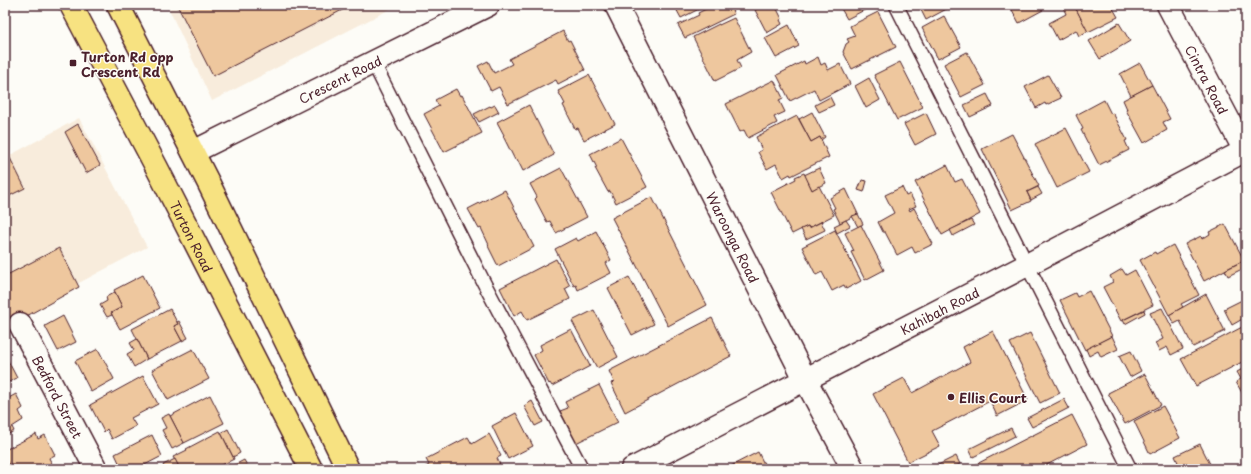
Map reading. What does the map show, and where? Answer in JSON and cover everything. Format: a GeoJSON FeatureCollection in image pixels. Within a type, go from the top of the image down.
{"type":"FeatureCollection","features":[{"type":"Feature","properties":{"kind":"main road","name":"Turton Road"},"geometry":{"type":"LineString","coordinates":[[71,5],[157,168],[311,469]]}},
{"type":"Feature","properties":{"kind":"main road"},"geometry":{"type":"LineString","coordinates":[[118,5],[193,152],[348,469]]}},
{"type":"Feature","properties":{"kind":"street","name":"Crescent Road"},"geometry":{"type":"LineString","coordinates":[[193,152],[488,5]]}},
{"type":"Feature","properties":{"kind":"street","name":"Waroonga Road"},"geometry":{"type":"LineString","coordinates":[[616,5],[805,379],[853,469]]}},
{"type":"Feature","properties":{"kind":"street","name":"Cintra Road"},"geometry":{"type":"LineString","coordinates":[[1168,5],[1246,151]]}},
{"type":"Feature","properties":{"kind":"street","name":"Kahibah Road"},"geometry":{"type":"LineString","coordinates":[[632,469],[1246,151]]}},
{"type":"Feature","properties":{"kind":"street","name":"Bedford Street"},"geometry":{"type":"LineString","coordinates":[[20,324],[96,469]]}},
{"type":"Feature","properties":{"kind":"lane"},"geometry":{"type":"LineString","coordinates":[[896,5],[1130,469]]}},
{"type":"Feature","properties":{"kind":"lane"},"geometry":{"type":"LineString","coordinates":[[373,62],[484,283],[582,469]]}},
{"type":"Feature","properties":{"kind":"shaded area"},"geometry":{"type":"Polygon","coordinates":[[[167,5],[398,5],[212,101],[167,5]]]}},
{"type":"Feature","properties":{"kind":"shaded area"},"geometry":{"type":"Polygon","coordinates":[[[79,118],[147,247],[5,322],[5,158],[79,118]]]}},
{"type":"Feature","properties":{"kind":"building"},"geometry":{"type":"Polygon","coordinates":[[[177,5],[352,5],[213,76],[177,5]]]}},
{"type":"Feature","properties":{"kind":"building"},"geometry":{"type":"Polygon","coordinates":[[[674,5],[707,5],[681,18],[674,5]]]}},
{"type":"Feature","properties":{"kind":"building"},"geometry":{"type":"Polygon","coordinates":[[[714,5],[720,5],[720,7],[729,5],[734,14],[685,38],[678,25],[699,15],[698,13],[714,5]]]}},
{"type":"Feature","properties":{"kind":"building"},"geometry":{"type":"Polygon","coordinates":[[[755,5],[775,5],[782,19],[780,20],[782,24],[767,33],[755,10],[757,9],[755,5]]]}},
{"type":"Feature","properties":{"kind":"building"},"geometry":{"type":"Polygon","coordinates":[[[839,5],[874,5],[847,19],[839,5]]]}},
{"type":"Feature","properties":{"kind":"building"},"geometry":{"type":"Polygon","coordinates":[[[915,5],[954,5],[926,20],[919,6],[916,8],[915,5]]]}},
{"type":"Feature","properties":{"kind":"building"},"geometry":{"type":"Polygon","coordinates":[[[1045,5],[1042,7],[1043,10],[1019,23],[1010,6],[1045,5]]]}},
{"type":"Feature","properties":{"kind":"building"},"geometry":{"type":"Polygon","coordinates":[[[1062,5],[1074,5],[1088,31],[1079,36],[1076,30],[1058,40],[1049,23],[1066,14],[1062,5]]]}},
{"type":"Feature","properties":{"kind":"building"},"geometry":{"type":"Polygon","coordinates":[[[1074,5],[1111,5],[1118,17],[1088,32],[1074,5]]]}},
{"type":"Feature","properties":{"kind":"building"},"geometry":{"type":"Polygon","coordinates":[[[878,12],[896,47],[852,69],[843,52],[846,44],[849,42],[847,39],[855,36],[850,26],[878,12]]]}},
{"type":"Feature","properties":{"kind":"building"},"geometry":{"type":"Polygon","coordinates":[[[944,16],[961,47],[938,59],[922,28],[944,16]]]}},
{"type":"Feature","properties":{"kind":"building"},"geometry":{"type":"Polygon","coordinates":[[[734,18],[751,52],[737,60],[741,68],[715,81],[693,37],[734,18]]]}},
{"type":"Feature","properties":{"kind":"building"},"geometry":{"type":"Polygon","coordinates":[[[1119,23],[1130,41],[1100,59],[1089,41],[1119,23]]]}},
{"type":"Feature","properties":{"kind":"building"},"geometry":{"type":"Polygon","coordinates":[[[789,25],[799,46],[776,58],[765,38],[789,25]]]}},
{"type":"Feature","properties":{"kind":"building"},"geometry":{"type":"Polygon","coordinates":[[[563,31],[568,41],[570,40],[585,70],[558,84],[556,80],[508,104],[499,87],[491,91],[478,66],[488,61],[494,73],[512,64],[509,59],[563,31]]]}},
{"type":"Feature","properties":{"kind":"building"},"geometry":{"type":"Polygon","coordinates":[[[967,52],[985,85],[961,97],[944,64],[967,52]]]}},
{"type":"Feature","properties":{"kind":"building"},"geometry":{"type":"Polygon","coordinates":[[[818,57],[821,65],[825,63],[828,70],[840,64],[850,84],[819,100],[814,89],[790,101],[777,75],[804,61],[805,64],[818,57]]]}},
{"type":"Feature","properties":{"kind":"building"},"geometry":{"type":"Polygon","coordinates":[[[900,62],[923,107],[897,120],[874,75],[900,62]]]}},
{"type":"Feature","properties":{"kind":"building"},"geometry":{"type":"Polygon","coordinates":[[[1140,63],[1152,85],[1131,96],[1120,74],[1140,63]]]}},
{"type":"Feature","properties":{"kind":"building"},"geometry":{"type":"Polygon","coordinates":[[[589,75],[615,124],[584,140],[578,128],[575,129],[558,91],[589,75]]]}},
{"type":"Feature","properties":{"kind":"building"},"geometry":{"type":"Polygon","coordinates":[[[1048,75],[1061,98],[1046,105],[1045,103],[1036,108],[1025,87],[1048,75]]]}},
{"type":"Feature","properties":{"kind":"building"},"geometry":{"type":"Polygon","coordinates":[[[869,78],[880,100],[866,108],[855,86],[869,78]]]}},
{"type":"Feature","properties":{"kind":"building"},"geometry":{"type":"Polygon","coordinates":[[[774,80],[783,98],[779,100],[785,112],[774,117],[777,123],[748,138],[744,130],[740,132],[726,104],[774,80]]]}},
{"type":"Feature","properties":{"kind":"building"},"geometry":{"type":"Polygon","coordinates":[[[1152,85],[1170,119],[1163,122],[1167,130],[1144,143],[1126,110],[1127,109],[1123,100],[1152,85]]]}},
{"type":"Feature","properties":{"kind":"building"},"geometry":{"type":"Polygon","coordinates":[[[456,89],[460,96],[462,95],[482,133],[444,152],[424,114],[439,106],[435,100],[456,89]]]}},
{"type":"Feature","properties":{"kind":"building"},"geometry":{"type":"Polygon","coordinates":[[[987,94],[993,106],[970,117],[964,105],[987,94]]]}},
{"type":"Feature","properties":{"kind":"building"},"geometry":{"type":"Polygon","coordinates":[[[830,97],[834,105],[819,112],[815,105],[830,97]]]}},
{"type":"Feature","properties":{"kind":"building"},"geometry":{"type":"Polygon","coordinates":[[[1104,100],[1111,114],[1113,113],[1127,140],[1125,141],[1129,150],[1099,165],[1081,130],[1083,129],[1076,115],[1104,100]]]}},
{"type":"Feature","properties":{"kind":"building"},"geometry":{"type":"Polygon","coordinates":[[[495,105],[499,112],[479,122],[474,114],[495,105]]]}},
{"type":"Feature","properties":{"kind":"building"},"geometry":{"type":"Polygon","coordinates":[[[529,105],[554,155],[523,171],[517,159],[515,160],[497,122],[529,105]]]}},
{"type":"Feature","properties":{"kind":"building"},"geometry":{"type":"Polygon","coordinates":[[[812,112],[825,137],[821,140],[820,137],[811,142],[799,119],[812,112]]]}},
{"type":"Feature","properties":{"kind":"building"},"geometry":{"type":"Polygon","coordinates":[[[926,113],[936,134],[915,145],[904,124],[926,113]]]}},
{"type":"Feature","properties":{"kind":"building"},"geometry":{"type":"Polygon","coordinates":[[[797,116],[811,142],[820,137],[829,157],[791,176],[790,174],[783,178],[776,164],[767,169],[758,152],[762,150],[756,137],[797,116]]]}},
{"type":"Feature","properties":{"kind":"building"},"geometry":{"type":"Polygon","coordinates":[[[78,124],[100,165],[86,173],[65,132],[78,124]]]}},
{"type":"Feature","properties":{"kind":"building"},"geometry":{"type":"Polygon","coordinates":[[[1066,128],[1089,172],[1057,188],[1035,144],[1066,128]]]}},
{"type":"Feature","properties":{"kind":"building"},"geometry":{"type":"Polygon","coordinates":[[[1012,134],[1039,186],[1027,192],[1031,201],[1012,210],[982,149],[1012,134]]]}},
{"type":"Feature","properties":{"kind":"building"},"geometry":{"type":"Polygon","coordinates":[[[621,138],[647,187],[616,203],[610,191],[608,192],[595,168],[597,168],[590,154],[621,138]]]}},
{"type":"Feature","properties":{"kind":"building"},"geometry":{"type":"Polygon","coordinates":[[[10,158],[25,188],[5,198],[5,161],[10,158]]]}},
{"type":"Feature","properties":{"kind":"building"},"geometry":{"type":"Polygon","coordinates":[[[947,165],[955,182],[962,179],[980,214],[942,235],[915,182],[947,165]]]}},
{"type":"Feature","properties":{"kind":"building"},"geometry":{"type":"Polygon","coordinates":[[[561,168],[587,217],[556,233],[550,221],[547,222],[535,199],[537,197],[530,184],[561,168]]]}},
{"type":"Feature","properties":{"kind":"building"},"geometry":{"type":"Polygon","coordinates":[[[819,168],[826,183],[812,190],[804,175],[819,168]]]}},
{"type":"Feature","properties":{"kind":"building"},"geometry":{"type":"Polygon","coordinates":[[[804,173],[812,190],[819,186],[834,215],[809,228],[808,226],[792,234],[771,192],[796,179],[795,177],[804,173]]]}},
{"type":"Feature","properties":{"kind":"building"},"geometry":{"type":"Polygon","coordinates":[[[862,180],[867,181],[864,192],[858,190],[862,180]]]}},
{"type":"Feature","properties":{"kind":"building"},"geometry":{"type":"Polygon","coordinates":[[[902,187],[906,196],[910,194],[916,206],[909,209],[910,211],[914,208],[933,244],[915,253],[912,247],[897,255],[878,222],[894,213],[885,195],[902,187]]]}},
{"type":"Feature","properties":{"kind":"building"},"geometry":{"type":"Polygon","coordinates":[[[1038,187],[1042,194],[1031,200],[1027,192],[1038,187]]]}},
{"type":"Feature","properties":{"kind":"building"},"geometry":{"type":"Polygon","coordinates":[[[846,189],[858,214],[840,223],[833,209],[835,208],[830,198],[846,189]]]}},
{"type":"Feature","properties":{"kind":"building"},"geometry":{"type":"Polygon","coordinates":[[[505,190],[534,247],[498,266],[481,228],[479,229],[468,209],[505,190]]]}},
{"type":"Feature","properties":{"kind":"building"},"geometry":{"type":"Polygon","coordinates":[[[652,197],[707,305],[668,326],[612,218],[652,197]]]}},
{"type":"Feature","properties":{"kind":"building"},"geometry":{"type":"Polygon","coordinates":[[[858,214],[863,224],[858,227],[852,216],[858,214]]]}},
{"type":"Feature","properties":{"kind":"building"},"geometry":{"type":"Polygon","coordinates":[[[846,220],[850,226],[837,233],[834,226],[846,220]]]}},
{"type":"Feature","properties":{"kind":"building"},"geometry":{"type":"Polygon","coordinates":[[[971,220],[974,225],[953,236],[950,230],[971,220]]]}},
{"type":"Feature","properties":{"kind":"building"},"geometry":{"type":"Polygon","coordinates":[[[821,222],[825,230],[806,239],[801,229],[808,226],[809,228],[821,222]]]}},
{"type":"Feature","properties":{"kind":"building"},"geometry":{"type":"Polygon","coordinates":[[[1225,224],[1244,260],[1204,281],[1185,244],[1201,236],[1202,239],[1210,234],[1209,232],[1225,224]]]}},
{"type":"Feature","properties":{"kind":"building"},"geometry":{"type":"Polygon","coordinates":[[[861,225],[884,270],[865,280],[851,252],[854,251],[845,233],[861,225]]]}},
{"type":"Feature","properties":{"kind":"building"},"geometry":{"type":"Polygon","coordinates":[[[835,230],[861,281],[846,289],[844,285],[832,291],[822,272],[816,275],[802,247],[835,230]]]}},
{"type":"Feature","properties":{"kind":"building"},"geometry":{"type":"Polygon","coordinates":[[[596,231],[611,260],[606,263],[611,273],[578,290],[576,285],[574,286],[555,249],[576,238],[578,241],[596,231]]]}},
{"type":"Feature","properties":{"kind":"building"},"geometry":{"type":"Polygon","coordinates":[[[1173,245],[1199,295],[1181,304],[1183,307],[1169,315],[1140,260],[1173,245]]]}},
{"type":"Feature","properties":{"kind":"building"},"geometry":{"type":"Polygon","coordinates":[[[59,248],[79,287],[5,328],[5,276],[59,248]]]}},
{"type":"Feature","properties":{"kind":"building"},"geometry":{"type":"Polygon","coordinates":[[[556,259],[570,286],[565,289],[570,299],[527,320],[522,311],[514,316],[500,288],[556,259]]]}},
{"type":"Feature","properties":{"kind":"building"},"geometry":{"type":"Polygon","coordinates":[[[1243,261],[1246,267],[1228,276],[1225,270],[1243,261]]]}},
{"type":"Feature","properties":{"kind":"building"},"geometry":{"type":"Polygon","coordinates":[[[1122,269],[1126,275],[1135,270],[1153,305],[1121,321],[1103,287],[1113,282],[1110,276],[1122,269]]]}},
{"type":"Feature","properties":{"kind":"building"},"geometry":{"type":"Polygon","coordinates":[[[143,275],[160,308],[120,329],[111,313],[122,307],[114,290],[143,275]]]}},
{"type":"Feature","properties":{"kind":"building"},"geometry":{"type":"Polygon","coordinates":[[[629,277],[654,324],[632,335],[608,288],[629,277]]]}},
{"type":"Feature","properties":{"kind":"building"},"geometry":{"type":"Polygon","coordinates":[[[1089,291],[1112,336],[1085,350],[1060,300],[1075,293],[1077,297],[1089,291]]]}},
{"type":"Feature","properties":{"kind":"building"},"geometry":{"type":"Polygon","coordinates":[[[115,292],[122,307],[107,317],[100,305],[107,301],[106,297],[115,292]]]}},
{"type":"Feature","properties":{"kind":"building"},"geometry":{"type":"Polygon","coordinates":[[[1206,294],[1225,331],[1193,347],[1180,321],[1174,324],[1169,315],[1206,294]]]}},
{"type":"Feature","properties":{"kind":"building"},"geometry":{"type":"Polygon","coordinates":[[[1246,298],[1246,317],[1232,325],[1224,309],[1246,298]]]}},
{"type":"Feature","properties":{"kind":"building"},"geometry":{"type":"Polygon","coordinates":[[[1162,308],[1183,349],[1171,355],[1167,347],[1159,351],[1155,343],[1163,339],[1150,313],[1162,308]]]}},
{"type":"Feature","properties":{"kind":"building"},"geometry":{"type":"Polygon","coordinates":[[[170,309],[178,324],[174,326],[182,341],[147,359],[132,329],[170,309]]]}},
{"type":"Feature","properties":{"kind":"building"},"geometry":{"type":"Polygon","coordinates":[[[594,310],[618,357],[597,368],[572,321],[594,310]]]}},
{"type":"Feature","properties":{"kind":"building"},"geometry":{"type":"Polygon","coordinates":[[[1144,310],[1145,313],[1125,324],[1123,320],[1144,310]]]}},
{"type":"Feature","properties":{"kind":"building"},"geometry":{"type":"Polygon","coordinates":[[[63,316],[76,342],[58,351],[45,326],[63,316]]]}},
{"type":"Feature","properties":{"kind":"building"},"geometry":{"type":"Polygon","coordinates":[[[712,318],[731,356],[625,412],[611,383],[614,382],[609,371],[712,318]]]}},
{"type":"Feature","properties":{"kind":"building"},"geometry":{"type":"Polygon","coordinates":[[[179,321],[188,338],[182,341],[174,326],[178,324],[177,322],[179,321]]]}},
{"type":"Feature","properties":{"kind":"building"},"geometry":{"type":"Polygon","coordinates":[[[1246,325],[1246,360],[1196,386],[1181,359],[1246,325]]]}},
{"type":"Feature","properties":{"kind":"building"},"geometry":{"type":"Polygon","coordinates":[[[571,329],[590,366],[552,386],[550,383],[549,384],[534,355],[542,350],[540,345],[571,329]]]}},
{"type":"Feature","properties":{"kind":"building","name":"Ellis Court"},"geometry":{"type":"Polygon","coordinates":[[[993,331],[1028,400],[997,416],[990,401],[932,431],[940,446],[908,462],[873,394],[904,378],[912,393],[970,362],[963,347],[993,331]]]}},
{"type":"Feature","properties":{"kind":"building"},"geometry":{"type":"Polygon","coordinates":[[[1030,333],[1060,393],[1040,403],[1010,343],[1030,333]]]}},
{"type":"Feature","properties":{"kind":"building"},"geometry":{"type":"Polygon","coordinates":[[[1112,336],[1118,349],[1101,357],[1098,351],[1089,356],[1086,349],[1112,336]]]}},
{"type":"Feature","properties":{"kind":"building"},"geometry":{"type":"Polygon","coordinates":[[[137,339],[147,359],[134,367],[127,354],[134,350],[130,343],[137,339]]]}},
{"type":"Feature","properties":{"kind":"building"},"geometry":{"type":"Polygon","coordinates":[[[98,349],[114,379],[91,392],[75,361],[98,349]]]}},
{"type":"Feature","properties":{"kind":"building"},"geometry":{"type":"Polygon","coordinates":[[[193,349],[209,379],[168,400],[152,370],[193,349]]]}},
{"type":"Feature","properties":{"kind":"building"},"geometry":{"type":"Polygon","coordinates":[[[1131,351],[1141,371],[1130,377],[1119,356],[1131,351]]]}},
{"type":"Feature","properties":{"kind":"building"},"geometry":{"type":"Polygon","coordinates":[[[5,355],[17,378],[5,384],[5,355]]]}},
{"type":"Feature","properties":{"kind":"building"},"geometry":{"type":"Polygon","coordinates":[[[1246,367],[1246,400],[1236,382],[1241,379],[1237,372],[1246,367]]]}},
{"type":"Feature","properties":{"kind":"building"},"geometry":{"type":"Polygon","coordinates":[[[1145,374],[1161,405],[1125,424],[1108,393],[1145,374]]]}},
{"type":"Feature","properties":{"kind":"building"},"geometry":{"type":"Polygon","coordinates":[[[143,376],[158,404],[131,418],[136,426],[112,439],[107,429],[104,432],[90,405],[143,376]]]}},
{"type":"Feature","properties":{"kind":"building"},"geometry":{"type":"Polygon","coordinates":[[[599,385],[618,422],[576,443],[560,411],[568,408],[565,402],[599,385]]]}},
{"type":"Feature","properties":{"kind":"building"},"geometry":{"type":"Polygon","coordinates":[[[16,394],[23,408],[19,411],[23,420],[12,427],[14,431],[5,436],[5,400],[16,394]]]}},
{"type":"Feature","properties":{"kind":"building"},"geometry":{"type":"Polygon","coordinates":[[[210,395],[224,423],[184,443],[170,416],[210,395]]]}},
{"type":"Feature","properties":{"kind":"building"},"geometry":{"type":"Polygon","coordinates":[[[1064,399],[1069,408],[1032,427],[1027,418],[1064,399]]]}},
{"type":"Feature","properties":{"kind":"building"},"geometry":{"type":"Polygon","coordinates":[[[532,401],[543,422],[535,426],[524,406],[532,401]]]}},
{"type":"Feature","properties":{"kind":"building"},"geometry":{"type":"Polygon","coordinates":[[[1163,406],[1180,438],[1150,454],[1134,421],[1163,406]]]}},
{"type":"Feature","properties":{"kind":"building"},"geometry":{"type":"Polygon","coordinates":[[[516,413],[533,446],[508,459],[492,426],[516,413]]]}},
{"type":"Feature","properties":{"kind":"building"},"geometry":{"type":"Polygon","coordinates":[[[169,414],[184,443],[172,449],[162,430],[166,428],[161,418],[169,414]]]}},
{"type":"Feature","properties":{"kind":"building"},"geometry":{"type":"Polygon","coordinates":[[[1072,415],[1087,444],[1039,469],[967,469],[1072,415]]]}},
{"type":"Feature","properties":{"kind":"building"},"geometry":{"type":"Polygon","coordinates":[[[1011,428],[1015,436],[973,457],[969,449],[1011,428]]]}},
{"type":"Feature","properties":{"kind":"building"},"geometry":{"type":"Polygon","coordinates":[[[228,429],[240,453],[233,457],[221,433],[228,429]]]}},
{"type":"Feature","properties":{"kind":"building"},"geometry":{"type":"Polygon","coordinates":[[[220,431],[234,459],[214,469],[180,469],[173,457],[220,431]]]}},
{"type":"Feature","properties":{"kind":"building"},"geometry":{"type":"Polygon","coordinates":[[[36,434],[38,439],[45,435],[55,455],[49,458],[52,464],[42,469],[11,469],[5,458],[5,450],[36,434]]]}},
{"type":"Feature","properties":{"kind":"building"},"geometry":{"type":"Polygon","coordinates":[[[489,434],[501,456],[497,458],[502,469],[478,469],[478,467],[475,469],[422,469],[429,465],[426,459],[468,437],[472,444],[489,434]]]}},
{"type":"Feature","properties":{"kind":"building"},"geometry":{"type":"Polygon","coordinates":[[[152,435],[162,456],[137,469],[122,469],[115,454],[152,435]]]}},
{"type":"Feature","properties":{"kind":"building"},"geometry":{"type":"Polygon","coordinates":[[[1200,444],[1210,464],[1200,469],[1181,469],[1175,456],[1200,444]]]}},
{"type":"Feature","properties":{"kind":"building"},"geometry":{"type":"Polygon","coordinates":[[[758,452],[766,468],[725,469],[758,452]]]}},
{"type":"Feature","properties":{"kind":"building"},"geometry":{"type":"Polygon","coordinates":[[[956,456],[960,464],[949,469],[930,469],[956,456]]]}},
{"type":"Feature","properties":{"kind":"building"},"geometry":{"type":"Polygon","coordinates":[[[5,458],[11,469],[5,469],[5,458]]]}},
{"type":"Feature","properties":{"kind":"building"},"geometry":{"type":"Polygon","coordinates":[[[175,459],[180,469],[165,469],[163,465],[175,459]]]}},
{"type":"Feature","properties":{"kind":"building"},"geometry":{"type":"Polygon","coordinates":[[[244,460],[249,469],[227,469],[244,460]]]}},
{"type":"Feature","properties":{"kind":"building"},"geometry":{"type":"Polygon","coordinates":[[[1084,464],[1087,469],[1072,469],[1079,465],[1079,467],[1084,464]]]}},
{"type":"Feature","properties":{"kind":"place","name":"Turton Rd opp Crescent Rd"},"geometry":{"type":"Point","coordinates":[73,63]}},
{"type":"Feature","properties":{"kind":"place","name":"Ellis Court"},"geometry":{"type":"Point","coordinates":[951,397]}}]}
